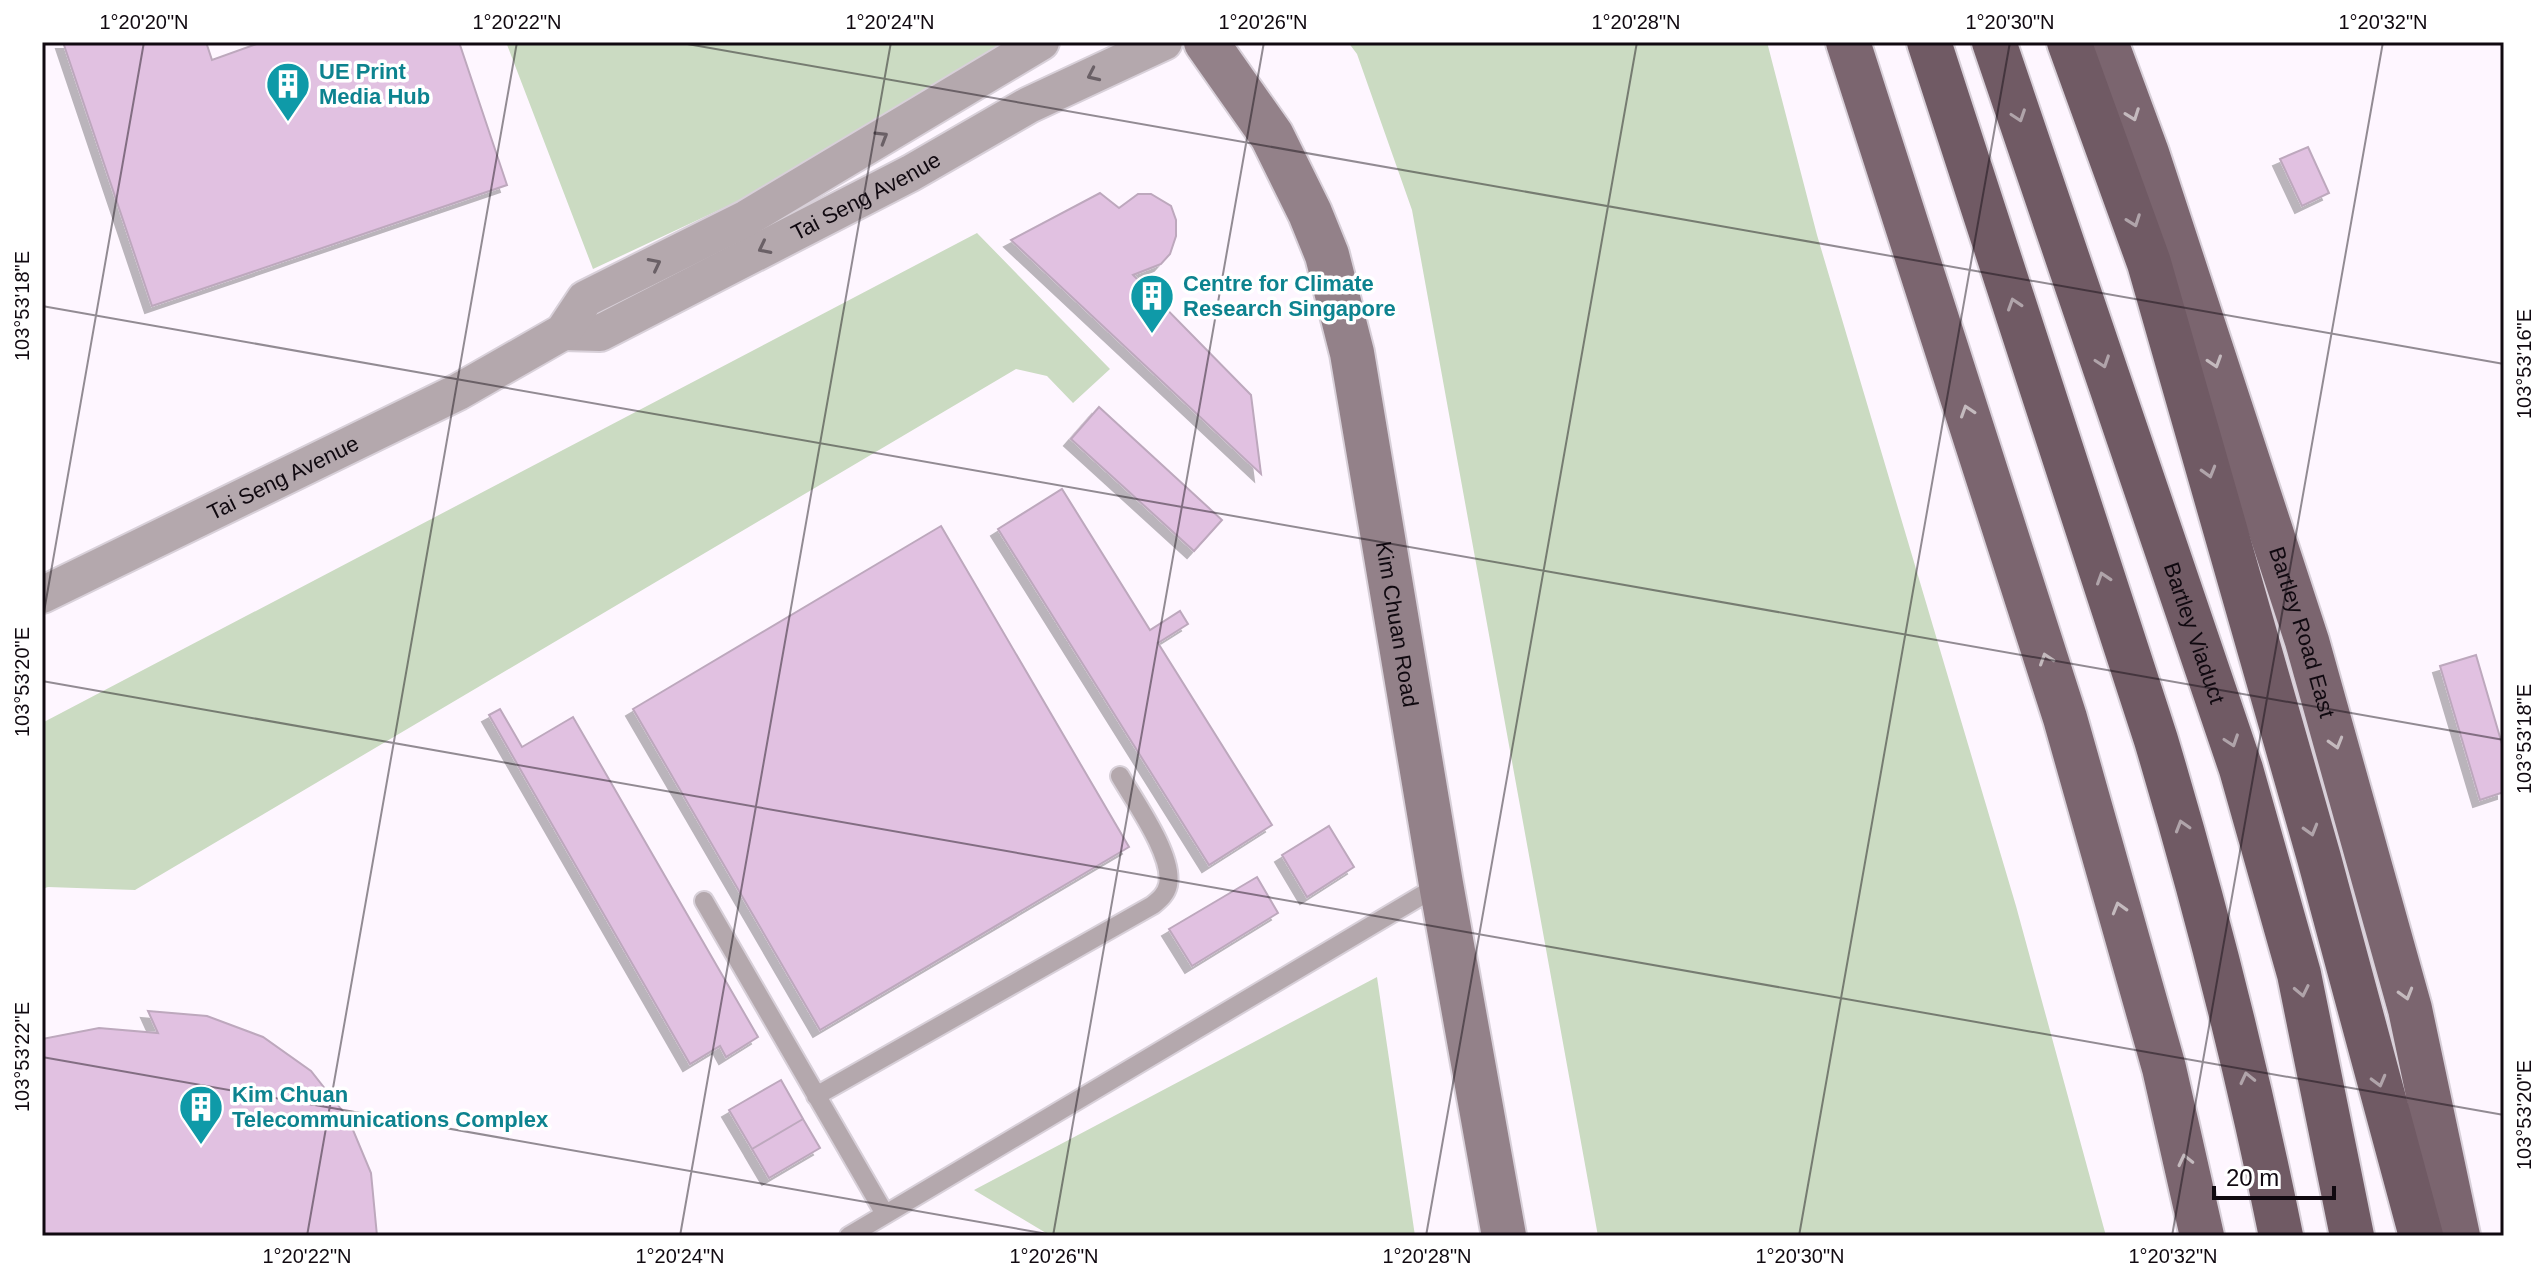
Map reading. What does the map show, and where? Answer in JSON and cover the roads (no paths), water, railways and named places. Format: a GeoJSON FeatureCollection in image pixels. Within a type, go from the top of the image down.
{"type":"FeatureCollection","features":[{"type":"Feature","properties":{"kind":"highway"},"geometry":{"type":"LineString","coordinates":[[1929,42],[2191,856],[2228,996],[2281,1236]]}},
{"type":"Feature","properties":{"kind":"highway","name":"Bartley Viaduct"},"geometry":{"type":"LineString","coordinates":[[1994,42],[2241,769],[2299,974],[2352,1236]]}},
{"type":"Feature","properties":{"kind":"highway"},"geometry":{"type":"LineString","coordinates":[[2069,42],[2149,263],[2315,843],[2421,1236]]}},
{"type":"Feature","properties":{"kind":"main road","name":"Kim Chuan Road"},"geometry":{"type":"LineString","coordinates":[[1206,42],[1272,136],[1310,213],[1327,255],[1352,353],[1504,1236]]}},
{"type":"Feature","properties":{"kind":"main road"},"geometry":{"type":"LineString","coordinates":[[1848,42],[2065,718],[2164,1068],[2202,1236]]}},
{"type":"Feature","properties":{"kind":"main road","name":"Bartley Road East"},"geometry":{"type":"LineString","coordinates":[[2106,42],[2147,153],[2307,641],[2410,1009],[2458,1236]]}},
{"type":"Feature","properties":{"kind":"street","name":"Tai Seng Avenue"},"geometry":{"type":"LineString","coordinates":[[42,595],[458,392],[563,332],[585,299],[747,218],[1041,42]]}},
{"type":"Feature","properties":{"kind":"street","name":"Tai Seng Avenue"},"geometry":{"type":"LineString","coordinates":[[563,332],[600,333],[911,173],[1029,105],[1164,42]]}},
{"type":"Feature","properties":{"kind":"lane"},"geometry":{"type":"LineString","coordinates":[[816,1096],[1153,905],[1165,895],[1169,883],[1164,854],[1120,776]]}},
{"type":"Feature","properties":{"kind":"lane"},"geometry":{"type":"LineString","coordinates":[[849,1236],[1441,884]]}},
{"type":"Feature","properties":{"kind":"lane"},"geometry":{"type":"LineString","coordinates":[[704,901],[885,1214]]}},
{"type":"Feature","properties":{"kind":"place","name":"UE Print Media Hub"},"geometry":{"type":"Point","coordinates":[288,123]}},
{"type":"Feature","properties":{"kind":"place","name":"Centre for Climate Research Singapore"},"geometry":{"type":"Point","coordinates":[1152,335]}},
{"type":"Feature","properties":{"kind":"place","name":"Kim Chuan Telecommunications Complex"},"geometry":{"type":"Point","coordinates":[201,1146]}}]}
